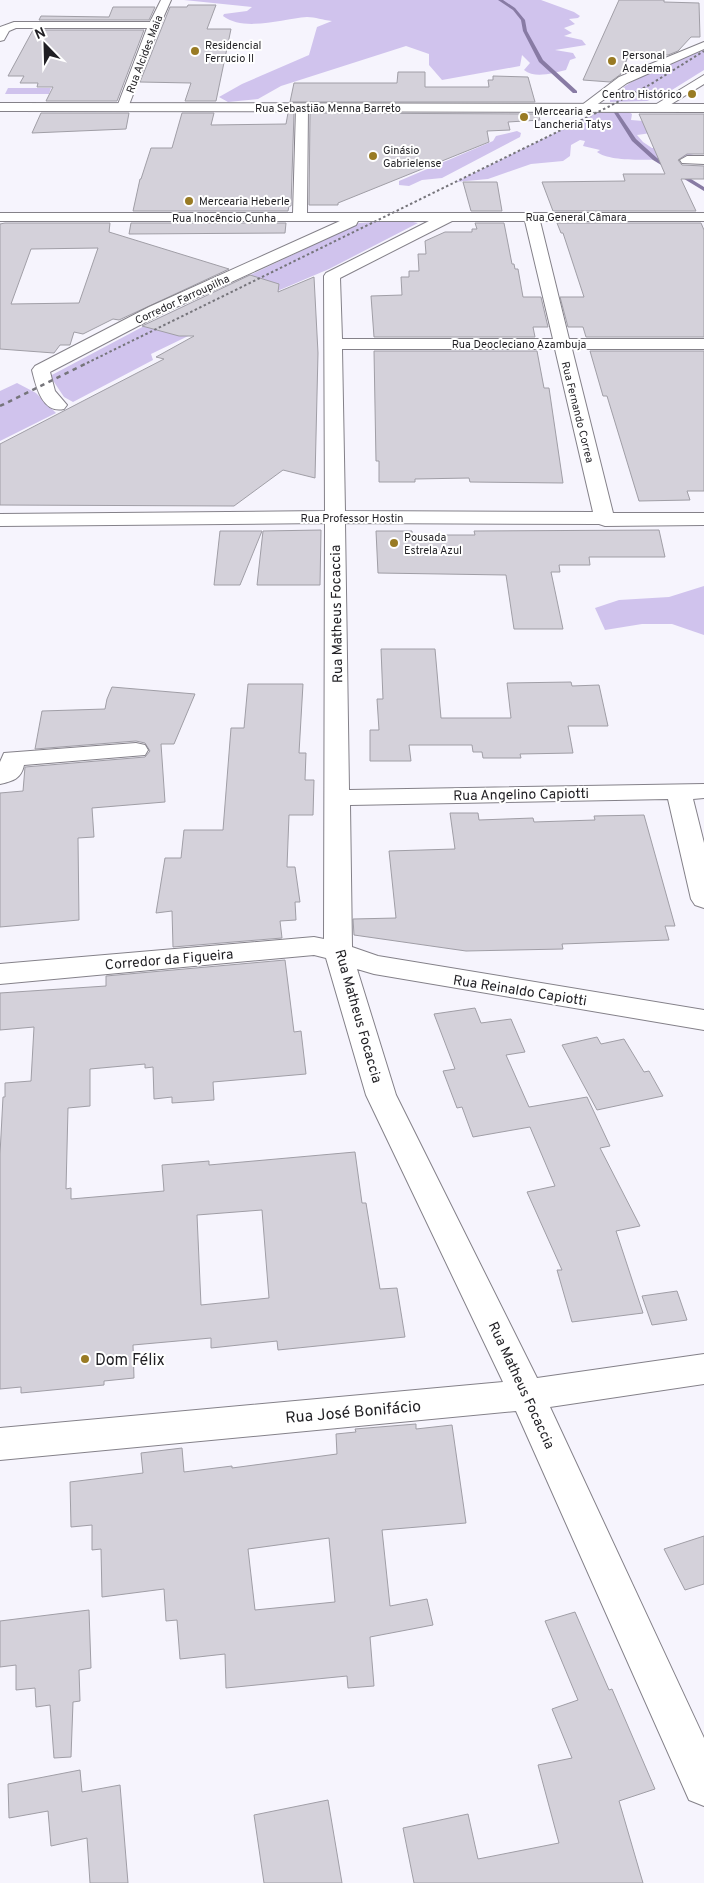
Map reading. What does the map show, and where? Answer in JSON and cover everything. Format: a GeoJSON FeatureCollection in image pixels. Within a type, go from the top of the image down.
{"type":"FeatureCollection","features":[{"type":"Feature","properties":{"kind":"street","name":"Rua Alcides Maia"},"geometry":{"type":"LineString","coordinates":[[123,107],[154,25],[166,0]]}},
{"type":"Feature","properties":{"kind":"street"},"geometry":{"type":"LineString","coordinates":[[0,38],[4,29],[14,25],[154,25]]}},
{"type":"Feature","properties":{"kind":"street"},"geometry":{"type":"LineString","coordinates":[[584,108],[623,80],[704,45]]}},
{"type":"Feature","properties":{"kind":"street"},"geometry":{"type":"LineString","coordinates":[[656,108],[704,80]]}},
{"type":"Feature","properties":{"kind":"street","name":"Rua Sebastião Menna Barreto"},"geometry":{"type":"LineString","coordinates":[[0,107],[704,108]]}},
{"type":"Feature","properties":{"kind":"street"},"geometry":{"type":"LineString","coordinates":[[300,218],[302,108]]}},
{"type":"Feature","properties":{"kind":"street"},"geometry":{"type":"LineString","coordinates":[[687,160],[704,160]]}},
{"type":"Feature","properties":{"kind":"street","name":"Rua Inocêncio Cunha"},"geometry":{"type":"LineString","coordinates":[[0,217],[300,218],[449,216]]}},
{"type":"Feature","properties":{"kind":"street","name":"Rua General Câmara"},"geometry":{"type":"LineString","coordinates":[[449,216],[704,217]]}},
{"type":"Feature","properties":{"kind":"street","name":"Rua Matheus Focaccia"},"geometry":{"type":"LineString","coordinates":[[449,216],[332,276],[338,952],[381,1095],[528,1396],[704,1784]]}},
{"type":"Feature","properties":{"kind":"street","name":"Rua Fernando Correa"},"geometry":{"type":"LineString","coordinates":[[531,216],[605,520]]}},
{"type":"Feature","properties":{"kind":"street","name":"Corredor Farroupilha"},"geometry":{"type":"LineString","coordinates":[[58,404],[46,392],[41,370],[72,352],[183,297],[362,217]]}},
{"type":"Feature","properties":{"kind":"street","name":"Rua Deocleciano Azambuja"},"geometry":{"type":"LineString","coordinates":[[334,344],[704,344]]}},
{"type":"Feature","properties":{"kind":"street","name":"Rua Professor Hostin"},"geometry":{"type":"LineString","coordinates":[[0,520],[335,518],[704,519]]}},
{"type":"Feature","properties":{"kind":"street"},"geometry":{"type":"LineString","coordinates":[[0,777],[10,772],[13,758],[136,750]]}},
{"type":"Feature","properties":{"kind":"street"},"geometry":{"type":"LineString","coordinates":[[692,791],[704,899]]}},
{"type":"Feature","properties":{"kind":"street","name":"Rua Angelino Capiotti"},"geometry":{"type":"LineString","coordinates":[[338,798],[692,791]]}},
{"type":"Feature","properties":{"kind":"street","name":"Corredor da Figueira"},"geometry":{"type":"LineString","coordinates":[[0,974],[314,946],[338,952]]}},
{"type":"Feature","properties":{"kind":"street","name":"Rua Reinaldo Capiotti"},"geometry":{"type":"LineString","coordinates":[[338,952],[374,965],[704,1020]]}},
{"type":"Feature","properties":{"kind":"street","name":"Rua José Bonifácio"},"geometry":{"type":"LineString","coordinates":[[0,1444],[528,1396],[704,1368]]}},
{"type":"Feature","properties":{"kind":"shaded area"},"geometry":{"type":"Polygon","coordinates":[[[184,0],[541,0],[580,16],[569,19],[575,24],[564,28],[572,33],[564,36],[582,40],[586,45],[555,50],[573,53],[576,58],[570,60],[566,70],[539,75],[528,73],[524,70],[530,63],[522,55],[520,66],[442,80],[429,65],[429,54],[406,46],[281,86],[258,99],[228,102],[219,97],[242,84],[309,55],[317,27],[332,21],[307,17],[264,23],[241,23],[223,16],[224,14],[247,11],[252,7],[184,0]]]}},
{"type":"Feature","properties":{"kind":"shaded area"},"geometry":{"type":"Polygon","coordinates":[[[704,48],[704,70],[667,93],[647,101],[610,102],[610,98],[631,82],[704,48]]]}},
{"type":"Feature","properties":{"kind":"shaded area"},"geometry":{"type":"Polygon","coordinates":[[[8,88],[51,88],[49,94],[5,94],[8,88]]]}},
{"type":"Feature","properties":{"kind":"shaded area"},"geometry":{"type":"Polygon","coordinates":[[[627,111],[632,114],[631,120],[643,121],[651,133],[637,135],[652,148],[665,147],[701,157],[631,160],[605,156],[597,152],[600,150],[583,146],[585,141],[580,140],[571,145],[570,156],[563,161],[531,164],[488,179],[456,182],[598,112],[627,111]]]}},
{"type":"Feature","properties":{"kind":"shaded area"},"geometry":{"type":"Polygon","coordinates":[[[517,131],[521,133],[520,137],[442,178],[422,180],[409,186],[399,185],[399,181],[493,141],[496,136],[517,131]]]}},
{"type":"Feature","properties":{"kind":"shaded area"},"geometry":{"type":"Polygon","coordinates":[[[403,220],[418,223],[329,269],[275,292],[151,354],[153,360],[73,402],[64,397],[50,376],[146,325],[359,223],[403,220]]]}},
{"type":"Feature","properties":{"kind":"shaded area"},"geometry":{"type":"Polygon","coordinates":[[[17,383],[36,393],[56,413],[0,441],[0,391],[17,383]]]}},
{"type":"Feature","properties":{"kind":"shaded area"},"geometry":{"type":"Polygon","coordinates":[[[704,586],[704,635],[672,624],[642,624],[605,630],[595,608],[619,600],[669,597],[704,586]]]}},
{"type":"Feature","properties":{"kind":"building"},"geometry":{"type":"Polygon","coordinates":[[[619,0],[664,0],[664,2],[699,3],[700,37],[691,37],[678,51],[668,55],[634,52],[633,55],[629,54],[621,74],[610,82],[583,80],[619,0]]]}},
{"type":"Feature","properties":{"kind":"building"},"geometry":{"type":"Polygon","coordinates":[[[188,5],[216,5],[207,29],[231,29],[216,101],[185,101],[191,83],[140,82],[170,7],[187,7],[188,5]]]}},
{"type":"Feature","properties":{"kind":"building"},"geometry":{"type":"Polygon","coordinates":[[[113,7],[155,7],[149,20],[39,20],[41,16],[109,17],[113,7]]]}},
{"type":"Feature","properties":{"kind":"building"},"geometry":{"type":"Polygon","coordinates":[[[33,30],[144,30],[117,101],[46,101],[53,87],[37,87],[38,83],[20,83],[24,76],[8,76],[33,30]]]}},
{"type":"Feature","properties":{"kind":"building"},"geometry":{"type":"Polygon","coordinates":[[[398,72],[425,72],[425,87],[489,87],[488,80],[493,80],[493,76],[528,77],[535,102],[290,102],[294,83],[397,83],[398,72]]]}},
{"type":"Feature","properties":{"kind":"building"},"geometry":{"type":"Polygon","coordinates":[[[41,113],[129,113],[126,129],[32,133],[41,113]]]}},
{"type":"Feature","properties":{"kind":"building"},"geometry":{"type":"Polygon","coordinates":[[[182,113],[214,113],[211,125],[286,124],[288,113],[294,113],[291,206],[289,206],[288,211],[133,211],[140,179],[151,148],[172,148],[182,113]]]}},
{"type":"Feature","properties":{"kind":"building"},"geometry":{"type":"Polygon","coordinates":[[[310,113],[538,114],[540,120],[508,122],[510,130],[487,131],[489,142],[338,203],[338,205],[309,205],[310,113]]]}},
{"type":"Feature","properties":{"kind":"building"},"geometry":{"type":"Polygon","coordinates":[[[639,114],[704,114],[704,154],[687,154],[678,160],[682,165],[704,166],[704,179],[681,179],[696,211],[553,211],[542,182],[625,181],[623,174],[665,174],[639,114]]]}},
{"type":"Feature","properties":{"kind":"building"},"geometry":{"type":"Polygon","coordinates":[[[463,182],[497,182],[502,211],[471,211],[463,182]]]}},
{"type":"Feature","properties":{"kind":"building"},"geometry":{"type":"Polygon","coordinates":[[[110,223],[109,232],[229,269],[119,320],[113,319],[83,334],[74,332],[70,345],[60,345],[54,353],[0,349],[0,224],[110,223]],[[98,248],[31,249],[11,304],[79,303],[98,248]]]}},
{"type":"Feature","properties":{"kind":"building"},"geometry":{"type":"Polygon","coordinates":[[[131,223],[286,223],[285,233],[129,234],[131,223]]]}},
{"type":"Feature","properties":{"kind":"building"},"geometry":{"type":"Polygon","coordinates":[[[475,223],[504,223],[512,264],[514,264],[515,269],[518,269],[523,297],[541,297],[548,327],[533,327],[535,337],[374,337],[371,296],[402,295],[401,277],[409,277],[409,271],[419,271],[418,254],[426,254],[425,241],[445,232],[472,232],[472,229],[477,229],[475,223]]]}},
{"type":"Feature","properties":{"kind":"building"},"geometry":{"type":"Polygon","coordinates":[[[557,223],[701,223],[704,230],[704,337],[586,337],[583,327],[568,327],[560,297],[584,297],[563,233],[561,233],[557,223]]]}},
{"type":"Feature","properties":{"kind":"building"},"geometry":{"type":"Polygon","coordinates":[[[250,275],[279,284],[278,292],[314,277],[318,353],[315,478],[283,470],[234,506],[0,505],[0,444],[164,359],[156,357],[194,336],[179,336],[142,326],[250,275]]]}},
{"type":"Feature","properties":{"kind":"building"},"geometry":{"type":"Polygon","coordinates":[[[374,351],[537,351],[544,388],[549,388],[563,483],[470,482],[469,478],[415,479],[415,482],[379,482],[379,461],[376,461],[374,351]]]}},
{"type":"Feature","properties":{"kind":"building"},"geometry":{"type":"Polygon","coordinates":[[[590,351],[704,351],[704,491],[687,491],[690,500],[639,501],[607,396],[603,396],[590,351]]]}},
{"type":"Feature","properties":{"kind":"building"},"geometry":{"type":"Polygon","coordinates":[[[321,530],[320,585],[257,585],[263,531],[321,530]]]}},
{"type":"Feature","properties":{"kind":"building"},"geometry":{"type":"Polygon","coordinates":[[[659,530],[665,557],[589,557],[590,565],[559,565],[560,572],[551,572],[563,629],[514,629],[506,575],[378,573],[376,531],[412,531],[412,535],[475,535],[474,531],[659,530]]]}},
{"type":"Feature","properties":{"kind":"building"},"geometry":{"type":"Polygon","coordinates":[[[220,531],[262,531],[240,585],[214,585],[220,531]]]}},
{"type":"Feature","properties":{"kind":"building"},"geometry":{"type":"Polygon","coordinates":[[[381,649],[435,649],[441,718],[511,718],[507,683],[571,682],[572,686],[599,685],[608,726],[568,726],[573,753],[520,754],[521,758],[483,758],[482,752],[473,752],[472,745],[409,745],[411,761],[370,761],[370,730],[379,730],[377,699],[383,699],[381,649]]]}},
{"type":"Feature","properties":{"kind":"building"},"geometry":{"type":"Polygon","coordinates":[[[248,684],[303,684],[299,753],[306,753],[305,780],[314,780],[313,815],[289,815],[287,867],[295,867],[300,902],[295,902],[296,920],[280,921],[282,938],[173,947],[172,911],[156,913],[165,858],[181,858],[184,830],[223,830],[231,728],[244,728],[248,684]]]}},
{"type":"Feature","properties":{"kind":"building"},"geometry":{"type":"Polygon","coordinates":[[[112,687],[195,694],[174,744],[161,744],[165,802],[92,808],[94,837],[78,838],[79,920],[0,927],[0,793],[23,791],[25,767],[145,757],[150,751],[145,743],[136,741],[35,749],[42,711],[105,709],[112,687]]]}},
{"type":"Feature","properties":{"kind":"building"},"geometry":{"type":"Polygon","coordinates":[[[450,813],[478,813],[479,820],[533,818],[534,822],[595,820],[594,816],[644,815],[675,926],[665,926],[669,940],[562,944],[563,949],[466,951],[354,935],[353,919],[396,918],[389,851],[455,849],[450,813]]]}},
{"type":"Feature","properties":{"kind":"building"},"geometry":{"type":"Polygon","coordinates":[[[285,960],[294,1032],[301,1031],[306,1074],[213,1082],[214,1100],[172,1103],[172,1097],[154,1099],[153,1067],[145,1068],[145,1064],[90,1069],[90,1106],[68,1108],[66,1189],[71,1188],[71,1199],[164,1191],[162,1165],[209,1161],[209,1165],[355,1152],[362,1203],[366,1203],[380,1289],[397,1288],[405,1337],[278,1350],[277,1341],[211,1348],[211,1338],[133,1345],[134,1378],[104,1381],[104,1385],[21,1393],[21,1387],[0,1389],[0,1154],[3,1097],[5,1097],[5,1083],[31,1081],[34,1027],[0,1030],[0,993],[106,986],[106,976],[285,960]],[[262,1210],[197,1215],[201,1305],[269,1298],[262,1210]]]}},
{"type":"Feature","properties":{"kind":"building"},"geometry":{"type":"Polygon","coordinates":[[[475,1008],[481,1023],[511,1019],[525,1052],[506,1055],[529,1107],[587,1097],[610,1146],[600,1148],[640,1226],[616,1231],[643,1313],[572,1322],[557,1270],[562,1270],[527,1192],[555,1186],[530,1127],[473,1137],[462,1107],[457,1108],[443,1071],[455,1069],[434,1014],[475,1008]]]}},
{"type":"Feature","properties":{"kind":"building"},"geometry":{"type":"Polygon","coordinates":[[[597,1037],[601,1044],[624,1039],[644,1072],[649,1071],[663,1096],[597,1110],[562,1045],[597,1037]]]}},
{"type":"Feature","properties":{"kind":"building"},"geometry":{"type":"Polygon","coordinates":[[[677,1291],[687,1320],[652,1325],[642,1296],[677,1291]]]}},
{"type":"Feature","properties":{"kind":"building"},"geometry":{"type":"Polygon","coordinates":[[[416,1424],[416,1429],[452,1425],[466,1523],[382,1530],[390,1606],[427,1599],[433,1625],[370,1637],[374,1686],[348,1688],[347,1676],[226,1688],[225,1654],[180,1659],[177,1620],[166,1621],[164,1589],[102,1597],[101,1549],[92,1550],[92,1525],[71,1527],[70,1482],[143,1473],[141,1453],[182,1448],[184,1472],[232,1466],[232,1468],[337,1454],[336,1434],[356,1432],[355,1429],[416,1424]],[[329,1538],[248,1549],[255,1610],[335,1602],[329,1538]]]}},
{"type":"Feature","properties":{"kind":"building"},"geometry":{"type":"Polygon","coordinates":[[[704,1536],[704,1584],[685,1590],[664,1549],[704,1536]]]}},
{"type":"Feature","properties":{"kind":"building"},"geometry":{"type":"Polygon","coordinates":[[[89,1610],[91,1668],[79,1670],[80,1701],[73,1702],[71,1757],[54,1758],[50,1705],[36,1707],[35,1688],[16,1690],[16,1665],[0,1667],[0,1621],[89,1610]]]}},
{"type":"Feature","properties":{"kind":"building"},"geometry":{"type":"Polygon","coordinates":[[[575,1612],[609,1690],[612,1689],[655,1789],[619,1801],[643,1883],[414,1883],[403,1828],[468,1814],[478,1859],[559,1843],[538,1765],[572,1758],[552,1709],[578,1700],[545,1621],[575,1612]]]}},
{"type":"Feature","properties":{"kind":"building"},"geometry":{"type":"Polygon","coordinates":[[[80,1770],[82,1792],[120,1785],[128,1883],[90,1883],[87,1838],[51,1846],[48,1811],[9,1818],[8,1784],[80,1770]]]}},
{"type":"Feature","properties":{"kind":"building"},"geometry":{"type":"Polygon","coordinates":[[[328,1800],[342,1883],[264,1883],[254,1815],[328,1800]]]}},
{"type":"Feature","properties":{"kind":"waterway"},"geometry":{"type":"LineString","coordinates":[[500,0],[514,9],[523,20],[525,31],[541,61],[575,92]]}},
{"type":"Feature","properties":{"kind":"waterway"},"geometry":{"type":"LineString","coordinates":[[615,112],[634,140],[655,159],[704,189]]}},
{"type":"Feature","properties":{"kind":"railway"},"geometry":{"type":"LineString","coordinates":[[87,363],[608,107],[651,84],[704,51]]}},
{"type":"Feature","properties":{"kind":"railway"},"geometry":{"type":"LineString","coordinates":[[0,406],[89,362]]}},
{"type":"Feature","properties":{"kind":"place","name":"Residencial Ferrucio II"},"geometry":{"type":"Point","coordinates":[195,51]}},
{"type":"Feature","properties":{"kind":"place","name":"Personal Academia"},"geometry":{"type":"Point","coordinates":[612,61]}},
{"type":"Feature","properties":{"kind":"place","name":"Centro Histórico"},"geometry":{"type":"Point","coordinates":[692,94]}},
{"type":"Feature","properties":{"kind":"place","name":"Mercearia e Lancheria Tatys"},"geometry":{"type":"Point","coordinates":[524,117]}},
{"type":"Feature","properties":{"kind":"place","name":"Ginásio Gabrielense"},"geometry":{"type":"Point","coordinates":[373,156]}},
{"type":"Feature","properties":{"kind":"place","name":"Mercearia Heberle"},"geometry":{"type":"Point","coordinates":[189,201]}},
{"type":"Feature","properties":{"kind":"place","name":"Pousada Estrela Azul"},"geometry":{"type":"Point","coordinates":[394,543]}},
{"type":"Feature","properties":{"kind":"place","name":"Dom Félix"},"geometry":{"type":"Point","coordinates":[85,1359]}}]}
